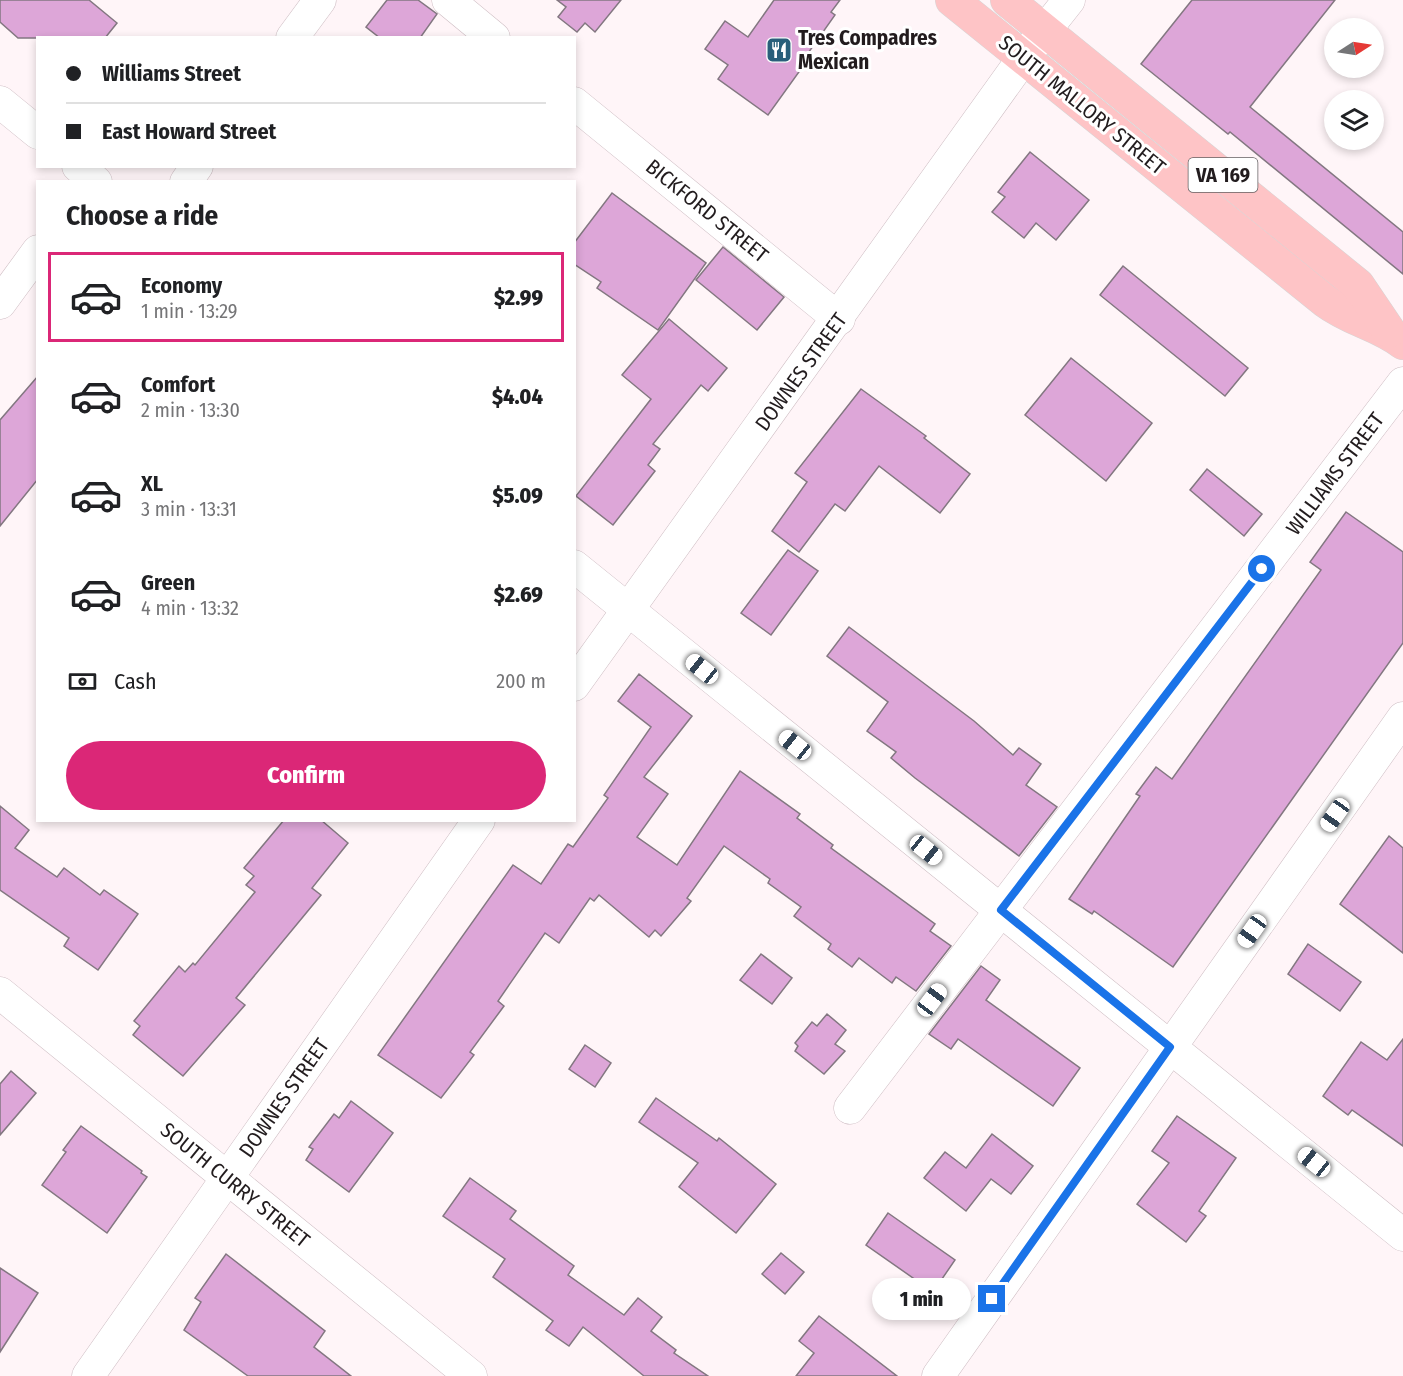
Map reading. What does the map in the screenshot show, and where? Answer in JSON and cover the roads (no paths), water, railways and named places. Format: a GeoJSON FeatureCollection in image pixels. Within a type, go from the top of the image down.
{"type":"FeatureCollection","features":[{"type":"Feature","properties":{"kind":"main road","name":"SOUTH MALLORY STREET"},"geometry":{"type":"LineString","coordinates":[[952,0],[1325,301],[1345,315],[1396,337]]}},
{"type":"Feature","properties":{"kind":"main road","name":"SOUTH MALLORY STREET"},"geometry":{"type":"LineString","coordinates":[[1007,0],[1358,285],[1396,337]]}},
{"type":"Feature","properties":{"kind":"street"},"geometry":{"type":"LineString","coordinates":[[293,36],[320,0]]}},
{"type":"Feature","properties":{"kind":"street"},"geometry":{"type":"LineString","coordinates":[[448,0],[492,36]]}},
{"type":"Feature","properties":{"kind":"street","name":"DOWNES STREET"},"geometry":{"type":"LineString","coordinates":[[576,681],[839,319],[1024,57],[1069,0]]}},
{"type":"Feature","properties":{"kind":"street"},"geometry":{"type":"LineString","coordinates":[[0,102],[36,131]]}},
{"type":"Feature","properties":{"kind":"street","name":"BICKFORD STREET"},"geometry":{"type":"LineString","coordinates":[[576,105],[839,319]]}},
{"type":"Feature","properties":{"kind":"street"},"geometry":{"type":"LineString","coordinates":[[0,303],[36,254]]}},
{"type":"Feature","properties":{"kind":"street","name":"WILLIAMS STREET"},"geometry":{"type":"LineString","coordinates":[[850,1108],[1403,383]]}},
{"type":"Feature","properties":{"kind":"street"},"geometry":{"type":"LineString","coordinates":[[576,569],[1403,1234]]}},
{"type":"Feature","properties":{"kind":"street"},"geometry":{"type":"LineString","coordinates":[[938,1376],[1403,718]]}},
{"type":"Feature","properties":{"kind":"street","name":"DOWNES STREET"},"geometry":{"type":"LineString","coordinates":[[88,1376],[478,822]]}},
{"type":"Feature","properties":{"kind":"street","name":"SOUTH CURRY STREET"},"geometry":{"type":"LineString","coordinates":[[0,993],[471,1376]]}},
{"type":"Feature","properties":{"kind":"place","name":"Tres Compadres Mexican"},"geometry":{"type":"Point","coordinates":[779,50]}}]}
